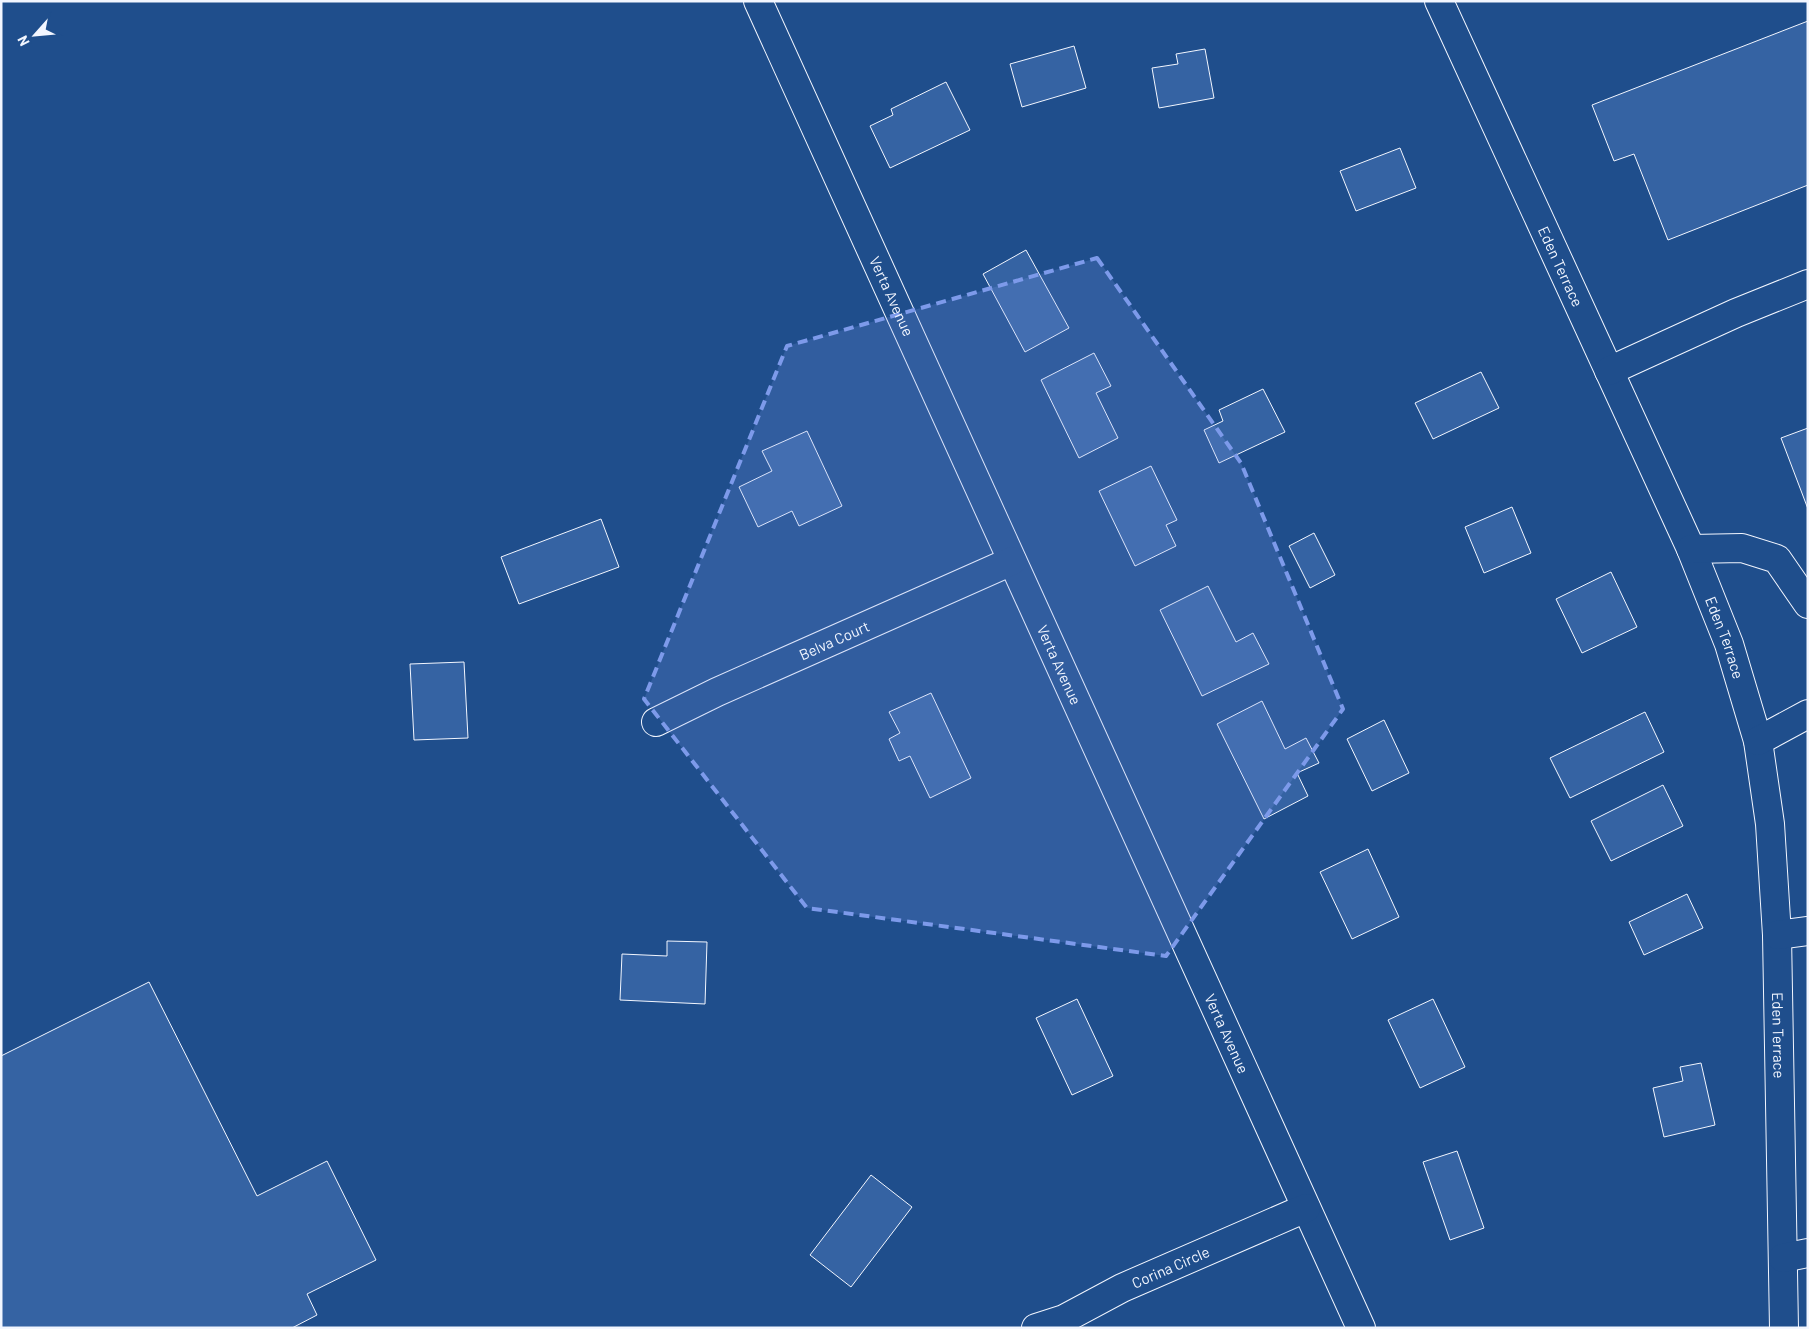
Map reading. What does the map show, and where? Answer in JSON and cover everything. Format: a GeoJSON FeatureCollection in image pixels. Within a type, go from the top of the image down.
{"type":"FeatureCollection","features":[{"type":"Feature","properties":{"kind":"street","name":"Verta Avenue"},"geometry":{"type":"LineString","coordinates":[[758,1],[1360,1328]]}},
{"type":"Feature","properties":{"kind":"street","name":"Eden Terrace"},"geometry":{"type":"LineString","coordinates":[[1439,1],[1691,549],[1729,644],[1758,741],[1770,824],[1795,1255],[1784,1328]]}},
{"type":"Feature","properties":{"kind":"street"},"geometry":{"type":"LineString","coordinates":[[1609,371],[1736,313],[1808,284]]}},
{"type":"Feature","properties":{"kind":"street"},"geometry":{"type":"LineString","coordinates":[[1691,549],[1742,548],[1777,559],[1808,604]]}},
{"type":"Feature","properties":{"kind":"street","name":"Belva Court"},"geometry":{"type":"LineString","coordinates":[[656,722],[717,692],[1012,561]]}},
{"type":"Feature","properties":{"kind":"street"},"geometry":{"type":"LineString","coordinates":[[1758,741],[1808,714]]}},
{"type":"Feature","properties":{"kind":"street"},"geometry":{"type":"LineString","coordinates":[[1777,935],[1808,931]]}},
{"type":"Feature","properties":{"kind":"street","name":"Corina Circle"},"geometry":{"type":"LineString","coordinates":[[1036,1328],[1064,1319],[1122,1288],[1306,1208]]}},
{"type":"Feature","properties":{"kind":"highlighted area"},"geometry":{"type":"Polygon","coordinates":[[[1097,258],[1241,463],[1343,709],[1166,956],[807,908],[644,699],[787,346],[1097,258]]]}},
{"type":"Feature","properties":{"kind":"building"},"geometry":{"type":"Polygon","coordinates":[[[1808,21],[1808,185],[1668,240],[1634,154],[1614,161],[1592,105],[1808,21]]]}},
{"type":"Feature","properties":{"kind":"building"},"geometry":{"type":"Polygon","coordinates":[[[1074,46],[1086,88],[1022,107],[1010,64],[1074,46]]]}},
{"type":"Feature","properties":{"kind":"building"},"geometry":{"type":"Polygon","coordinates":[[[1205,49],[1214,98],[1159,108],[1152,68],[1178,64],[1176,54],[1205,49]]]}},
{"type":"Feature","properties":{"kind":"building"},"geometry":{"type":"Polygon","coordinates":[[[946,82],[970,130],[890,168],[870,126],[893,115],[891,109],[946,82]]]}},
{"type":"Feature","properties":{"kind":"building"},"geometry":{"type":"Polygon","coordinates":[[[1400,148],[1416,188],[1356,211],[1340,171],[1400,148]]]}},
{"type":"Feature","properties":{"kind":"building"},"geometry":{"type":"Polygon","coordinates":[[[1026,250],[1069,328],[1025,352],[983,274],[1026,250]]]}},
{"type":"Feature","properties":{"kind":"building"},"geometry":{"type":"Polygon","coordinates":[[[1094,353],[1111,386],[1096,393],[1118,438],[1079,458],[1041,380],[1094,353]]]}},
{"type":"Feature","properties":{"kind":"building"},"geometry":{"type":"Polygon","coordinates":[[[1481,372],[1499,408],[1433,439],[1415,403],[1481,372]]]}},
{"type":"Feature","properties":{"kind":"building"},"geometry":{"type":"Polygon","coordinates":[[[1263,389],[1285,432],[1219,463],[1204,430],[1223,421],[1219,410],[1263,389]]]}},
{"type":"Feature","properties":{"kind":"building"},"geometry":{"type":"Polygon","coordinates":[[[1808,428],[1808,509],[1781,438],[1808,428]]]}},
{"type":"Feature","properties":{"kind":"building"},"geometry":{"type":"Polygon","coordinates":[[[807,431],[842,506],[799,526],[792,511],[758,527],[739,487],[772,471],[762,451],[807,431]]]}},
{"type":"Feature","properties":{"kind":"building"},"geometry":{"type":"Polygon","coordinates":[[[1151,466],[1177,520],[1166,525],[1176,546],[1135,566],[1099,491],[1151,466]]]}},
{"type":"Feature","properties":{"kind":"building"},"geometry":{"type":"Polygon","coordinates":[[[1512,507],[1531,553],[1484,573],[1465,527],[1512,507]]]}},
{"type":"Feature","properties":{"kind":"building"},"geometry":{"type":"Polygon","coordinates":[[[601,519],[619,567],[519,604],[501,557],[601,519]]]}},
{"type":"Feature","properties":{"kind":"building"},"geometry":{"type":"Polygon","coordinates":[[[1314,533],[1335,575],[1310,588],[1289,546],[1314,533]]]}},
{"type":"Feature","properties":{"kind":"building"},"geometry":{"type":"Polygon","coordinates":[[[1611,572],[1637,627],[1582,653],[1556,599],[1611,572]]]}},
{"type":"Feature","properties":{"kind":"building"},"geometry":{"type":"Polygon","coordinates":[[[1208,586],[1236,642],[1253,633],[1269,664],[1202,696],[1160,610],[1208,586]]]}},
{"type":"Feature","properties":{"kind":"building"},"geometry":{"type":"Polygon","coordinates":[[[464,662],[468,738],[414,740],[410,664],[464,662]]]}},
{"type":"Feature","properties":{"kind":"building"},"geometry":{"type":"Polygon","coordinates":[[[931,693],[971,778],[930,798],[910,756],[899,761],[889,739],[900,733],[889,712],[931,693]]]}},
{"type":"Feature","properties":{"kind":"building"},"geometry":{"type":"Polygon","coordinates":[[[1262,701],[1285,749],[1306,738],[1319,763],[1297,773],[1308,796],[1264,819],[1217,724],[1262,701]]]}},
{"type":"Feature","properties":{"kind":"building"},"geometry":{"type":"Polygon","coordinates":[[[1645,712],[1664,752],[1570,798],[1550,758],[1645,712]]]}},
{"type":"Feature","properties":{"kind":"building"},"geometry":{"type":"Polygon","coordinates":[[[1384,720],[1409,773],[1372,791],[1347,739],[1384,720]]]}},
{"type":"Feature","properties":{"kind":"building"},"geometry":{"type":"Polygon","coordinates":[[[1663,785],[1683,826],[1611,861],[1591,821],[1663,785]]]}},
{"type":"Feature","properties":{"kind":"building"},"geometry":{"type":"Polygon","coordinates":[[[1368,849],[1399,917],[1352,939],[1320,872],[1368,849]]]}},
{"type":"Feature","properties":{"kind":"building"},"geometry":{"type":"Polygon","coordinates":[[[1687,894],[1703,928],[1644,955],[1629,922],[1687,894]]]}},
{"type":"Feature","properties":{"kind":"building"},"geometry":{"type":"Polygon","coordinates":[[[667,941],[707,942],[705,1004],[620,1000],[622,954],[667,956],[667,941]]]}},
{"type":"Feature","properties":{"kind":"building"},"geometry":{"type":"Polygon","coordinates":[[[149,982],[257,1196],[327,1161],[376,1260],[307,1294],[317,1315],[292,1328],[1,1328],[1,1056],[149,982]]]}},
{"type":"Feature","properties":{"kind":"building"},"geometry":{"type":"Polygon","coordinates":[[[1077,999],[1113,1076],[1072,1095],[1036,1018],[1077,999]]]}},
{"type":"Feature","properties":{"kind":"building"},"geometry":{"type":"Polygon","coordinates":[[[1433,999],[1465,1067],[1420,1088],[1388,1020],[1433,999]]]}},
{"type":"Feature","properties":{"kind":"building"},"geometry":{"type":"Polygon","coordinates":[[[1701,1063],[1715,1125],[1664,1137],[1653,1088],[1683,1081],[1680,1067],[1701,1063]]]}},
{"type":"Feature","properties":{"kind":"building"},"geometry":{"type":"Polygon","coordinates":[[[1457,1151],[1484,1228],[1450,1240],[1423,1162],[1457,1151]]]}},
{"type":"Feature","properties":{"kind":"building"},"geometry":{"type":"Polygon","coordinates":[[[871,1175],[912,1207],[851,1287],[810,1255],[871,1175]]]}}]}
